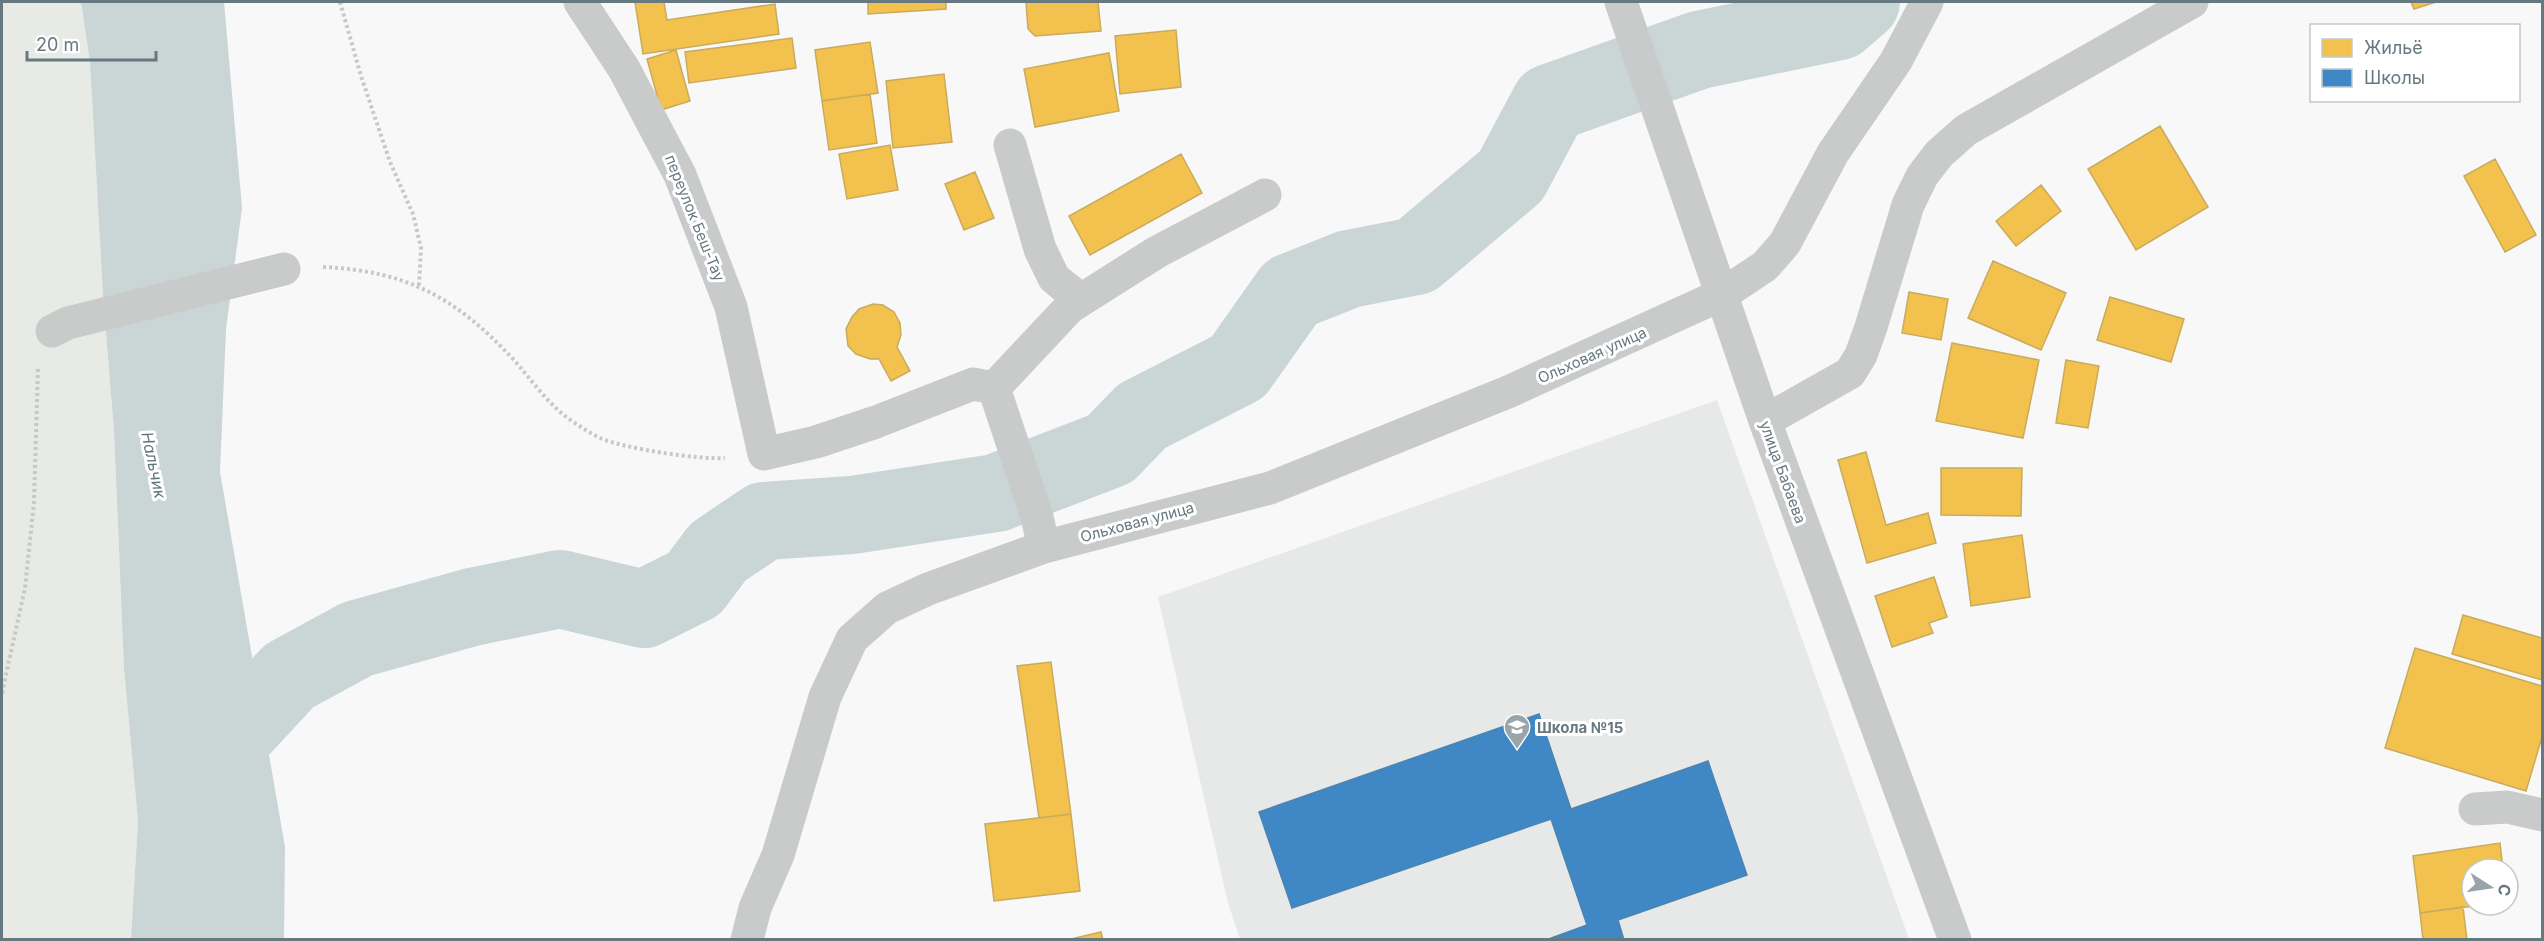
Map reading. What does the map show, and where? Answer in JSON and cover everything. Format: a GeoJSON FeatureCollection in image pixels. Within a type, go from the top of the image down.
{"type":"FeatureCollection","features":[{"type":"Feature","properties":{"kind":"street","name":"переулок Беш-Тау"},"geometry":{"type":"LineString","coordinates":[[580,2],[624,69],[680,175],[731,307],[764,454]]}},
{"type":"Feature","properties":{"kind":"street","name":"улица Бабаева"},"geometry":{"type":"LineString","coordinates":[[1621,2],[1765,422],[1955,939]]}},
{"type":"Feature","properties":{"kind":"street","name":"Ольховая улица"},"geometry":{"type":"LineString","coordinates":[[747,939],[755,908],[778,855],[825,697],[852,639],[887,608],[1041,532],[1270,488],[1508,392],[1723,294],[1765,266],[1785,243],[1833,153],[1896,61],[1927,2]]}},
{"type":"Feature","properties":{"kind":"street"},"geometry":{"type":"LineString","coordinates":[[1765,422],[1850,373],[1861,355],[1871,327],[1908,205],[1922,176],[1939,154],[1966,130],[2192,2]]}},
{"type":"Feature","properties":{"kind":"street"},"geometry":{"type":"LineString","coordinates":[[1010,145],[1040,249],[1054,278],[1081,300]]}},
{"type":"Feature","properties":{"kind":"street"},"geometry":{"type":"LineString","coordinates":[[998,401],[1070,307],[1157,252],[1265,195]]}},
{"type":"Feature","properties":{"kind":"street"},"geometry":{"type":"LineString","coordinates":[[60,327],[280,269]]}},
{"type":"Feature","properties":{"kind":"street"},"geometry":{"type":"LineString","coordinates":[[764,454],[816,442],[876,422],[973,384],[998,401],[1041,532]]}},
{"type":"Feature","properties":{"kind":"street"},"geometry":{"type":"LineString","coordinates":[[2475,809],[2507,807],[2542,815]]}},
{"type":"Feature","properties":{"kind":"path"},"geometry":{"type":"LineString","coordinates":[[340,2],[361,76],[390,162],[413,214],[421,248],[419,285]]}},
{"type":"Feature","properties":{"kind":"path"},"geometry":{"type":"LineString","coordinates":[[280,269],[307,267],[357,269],[419,285],[469,316],[513,360],[545,398],[571,420],[600,438],[625,445],[716,459],[764,454]]}},
{"type":"Feature","properties":{"kind":"path"},"geometry":{"type":"LineString","coordinates":[[2,693],[26,578],[34,502],[38,368],[44,346],[60,327]]}},
{"type":"Feature","properties":{"kind":"shaded area"},"geometry":{"type":"Polygon","coordinates":[[[2,2],[81,2],[90,62],[103,296],[114,431],[124,668],[138,821],[131,939],[2,940],[2,2]]]}},
{"type":"Feature","properties":{"kind":"shaded area","name":"Школа №15"},"geometry":{"type":"Polygon","coordinates":[[[1717,400],[1909,939],[1240,939],[1228,903],[1158,597],[1717,400]]]}},
{"type":"Feature","properties":{"kind":"water","name":"Нальчик"},"geometry":{"type":"Polygon","coordinates":[[[81,2],[224,2],[242,208],[226,329],[220,472],[285,847],[284,939],[131,939],[138,821],[124,668],[114,431],[103,296],[90,62],[81,2]]]}},
{"type":"Feature","properties":{"kind":"building: Жильё"},"geometry":{"type":"Polygon","coordinates":[[[635,2],[664,2],[667,20],[775,4],[779,34],[643,54],[635,2]]]}},
{"type":"Feature","properties":{"kind":"building: Жильё"},"geometry":{"type":"Polygon","coordinates":[[[868,2],[946,2],[946,9],[868,14],[868,2]]]}},
{"type":"Feature","properties":{"kind":"building: Жильё"},"geometry":{"type":"Polygon","coordinates":[[[1026,2],[1098,2],[1101,31],[1035,36],[1028,29],[1026,2]]]}},
{"type":"Feature","properties":{"kind":"building: Жильё"},"geometry":{"type":"Polygon","coordinates":[[[2411,2],[2436,2],[2414,9],[2411,2]]]}},
{"type":"Feature","properties":{"kind":"building: Жильё"},"geometry":{"type":"Polygon","coordinates":[[[1176,30],[1181,87],[1120,94],[1115,36],[1176,30]]]}},
{"type":"Feature","properties":{"kind":"building: Жильё"},"geometry":{"type":"Polygon","coordinates":[[[792,38],[796,68],[689,83],[685,52],[792,38]]]}},
{"type":"Feature","properties":{"kind":"building: Жильё"},"geometry":{"type":"Polygon","coordinates":[[[870,42],[878,93],[822,101],[815,50],[870,42]]]}},
{"type":"Feature","properties":{"kind":"building: Жильё"},"geometry":{"type":"Polygon","coordinates":[[[676,50],[690,101],[661,110],[647,59],[676,50]]]}},
{"type":"Feature","properties":{"kind":"building: Жильё"},"geometry":{"type":"Polygon","coordinates":[[[1109,53],[1119,111],[1035,127],[1024,69],[1109,53]]]}},
{"type":"Feature","properties":{"kind":"building: Жильё"},"geometry":{"type":"Polygon","coordinates":[[[944,74],[952,142],[893,148],[886,81],[944,74]]]}},
{"type":"Feature","properties":{"kind":"building: Жильё"},"geometry":{"type":"Polygon","coordinates":[[[870,94],[877,143],[829,150],[822,101],[870,94]]]}},
{"type":"Feature","properties":{"kind":"building: Жильё"},"geometry":{"type":"Polygon","coordinates":[[[2160,126],[2208,207],[2136,250],[2088,169],[2160,126]]]}},
{"type":"Feature","properties":{"kind":"building: Жильё"},"geometry":{"type":"Polygon","coordinates":[[[890,145],[898,190],[847,199],[839,154],[890,145]]]}},
{"type":"Feature","properties":{"kind":"building: Жильё"},"geometry":{"type":"Polygon","coordinates":[[[1181,154],[1202,193],[1090,255],[1069,216],[1181,154]]]}},
{"type":"Feature","properties":{"kind":"building: Жильё"},"geometry":{"type":"Polygon","coordinates":[[[2495,159],[2536,235],[2505,252],[2464,176],[2495,159]]]}},
{"type":"Feature","properties":{"kind":"building: Жильё"},"geometry":{"type":"Polygon","coordinates":[[[975,172],[994,218],[964,230],[945,184],[975,172]]]}},
{"type":"Feature","properties":{"kind":"building: Жильё"},"geometry":{"type":"Polygon","coordinates":[[[2041,185],[2061,211],[2016,246],[1996,221],[2041,185]]]}},
{"type":"Feature","properties":{"kind":"building: Жильё"},"geometry":{"type":"Polygon","coordinates":[[[1993,261],[2066,293],[2041,350],[1968,318],[1993,261]]]}},
{"type":"Feature","properties":{"kind":"building: Жильё"},"geometry":{"type":"Polygon","coordinates":[[[1909,292],[1948,299],[1941,340],[1902,333],[1909,292]]]}},
{"type":"Feature","properties":{"kind":"building: Жильё"},"geometry":{"type":"Polygon","coordinates":[[[2110,297],[2184,319],[2171,362],[2097,340],[2110,297]]]}},
{"type":"Feature","properties":{"kind":"building: Жильё"},"geometry":{"type":"Polygon","coordinates":[[[873,304],[883,305],[894,312],[900,323],[901,335],[897,347],[910,371],[891,381],[879,359],[870,359],[856,354],[848,346],[846,329],[852,317],[859,309],[873,304]]]}},
{"type":"Feature","properties":{"kind":"building: Жильё"},"geometry":{"type":"Polygon","coordinates":[[[1952,343],[2039,360],[2023,438],[1936,421],[1952,343]]]}},
{"type":"Feature","properties":{"kind":"building: Жильё"},"geometry":{"type":"Polygon","coordinates":[[[2066,360],[2099,366],[2088,428],[2056,423],[2066,360]]]}},
{"type":"Feature","properties":{"kind":"building: Жильё"},"geometry":{"type":"Polygon","coordinates":[[[1866,452],[1886,525],[1928,513],[1936,543],[1867,563],[1838,460],[1866,452]]]}},
{"type":"Feature","properties":{"kind":"building: Жильё"},"geometry":{"type":"Polygon","coordinates":[[[1941,468],[2022,468],[2021,516],[1941,515],[1941,468]]]}},
{"type":"Feature","properties":{"kind":"building: Жильё"},"geometry":{"type":"Polygon","coordinates":[[[2022,535],[2030,597],[1971,606],[1963,544],[2022,535]]]}},
{"type":"Feature","properties":{"kind":"building: Жильё"},"geometry":{"type":"Polygon","coordinates":[[[1934,577],[1947,617],[1929,623],[1933,633],[1892,647],[1875,596],[1934,577]]]}},
{"type":"Feature","properties":{"kind":"building: Жильё"},"geometry":{"type":"Polygon","coordinates":[[[2463,615],[2542,638],[2542,680],[2452,654],[2463,615]]]}},
{"type":"Feature","properties":{"kind":"building: Жильё"},"geometry":{"type":"Polygon","coordinates":[[[2415,648],[2542,686],[2542,737],[2526,791],[2385,748],[2415,648]]]}},
{"type":"Feature","properties":{"kind":"building: Жильё"},"geometry":{"type":"Polygon","coordinates":[[[1051,662],[1071,814],[1039,818],[1017,666],[1051,662]]]}},
{"type":"Feature","properties":{"kind":"building: Жильё"},"geometry":{"type":"Polygon","coordinates":[[[1071,814],[1080,891],[994,901],[985,824],[1071,814]]]}},
{"type":"Feature","properties":{"kind":"building: Жильё"},"geometry":{"type":"Polygon","coordinates":[[[2500,843],[2502,857],[2460,857],[2460,908],[2420,913],[2413,856],[2500,843]]]}},
{"type":"Feature","properties":{"kind":"building: Жильё"},"geometry":{"type":"Polygon","coordinates":[[[2460,907],[2460,917],[2464,917],[2467,940],[2423,940],[2420,913],[2460,907]]]}},
{"type":"Feature","properties":{"kind":"building: Жильё"},"geometry":{"type":"Polygon","coordinates":[[[1101,932],[1103,940],[1067,940],[1101,932]]]}},
{"type":"Feature","properties":{"kind":"building: Школы"},"geometry":{"type":"Polygon","coordinates":[[[1539,714],[1571,809],[1708,761],[1747,875],[1618,920],[1624,940],[1546,940],[1587,925],[1551,819],[1292,908],[1259,812],[1539,714]]]}},
{"type":"Feature","properties":{"kind":"waterway"},"geometry":{"type":"LineString","coordinates":[[188,785],[289,676],[357,639],[472,607],[560,589],[644,609],[694,584],[718,552],[764,521],[852,515],[996,493],[1110,449],[1142,416],[1238,367],[1291,292],[1349,269],[1416,256],[1511,176],[1550,103],[1699,50],[1839,21],[1861,2]]}},
{"type":"Feature","properties":{"kind":"place","name":"Школа №15"},"geometry":{"type":"Point","coordinates":[1517,750]}}]}
